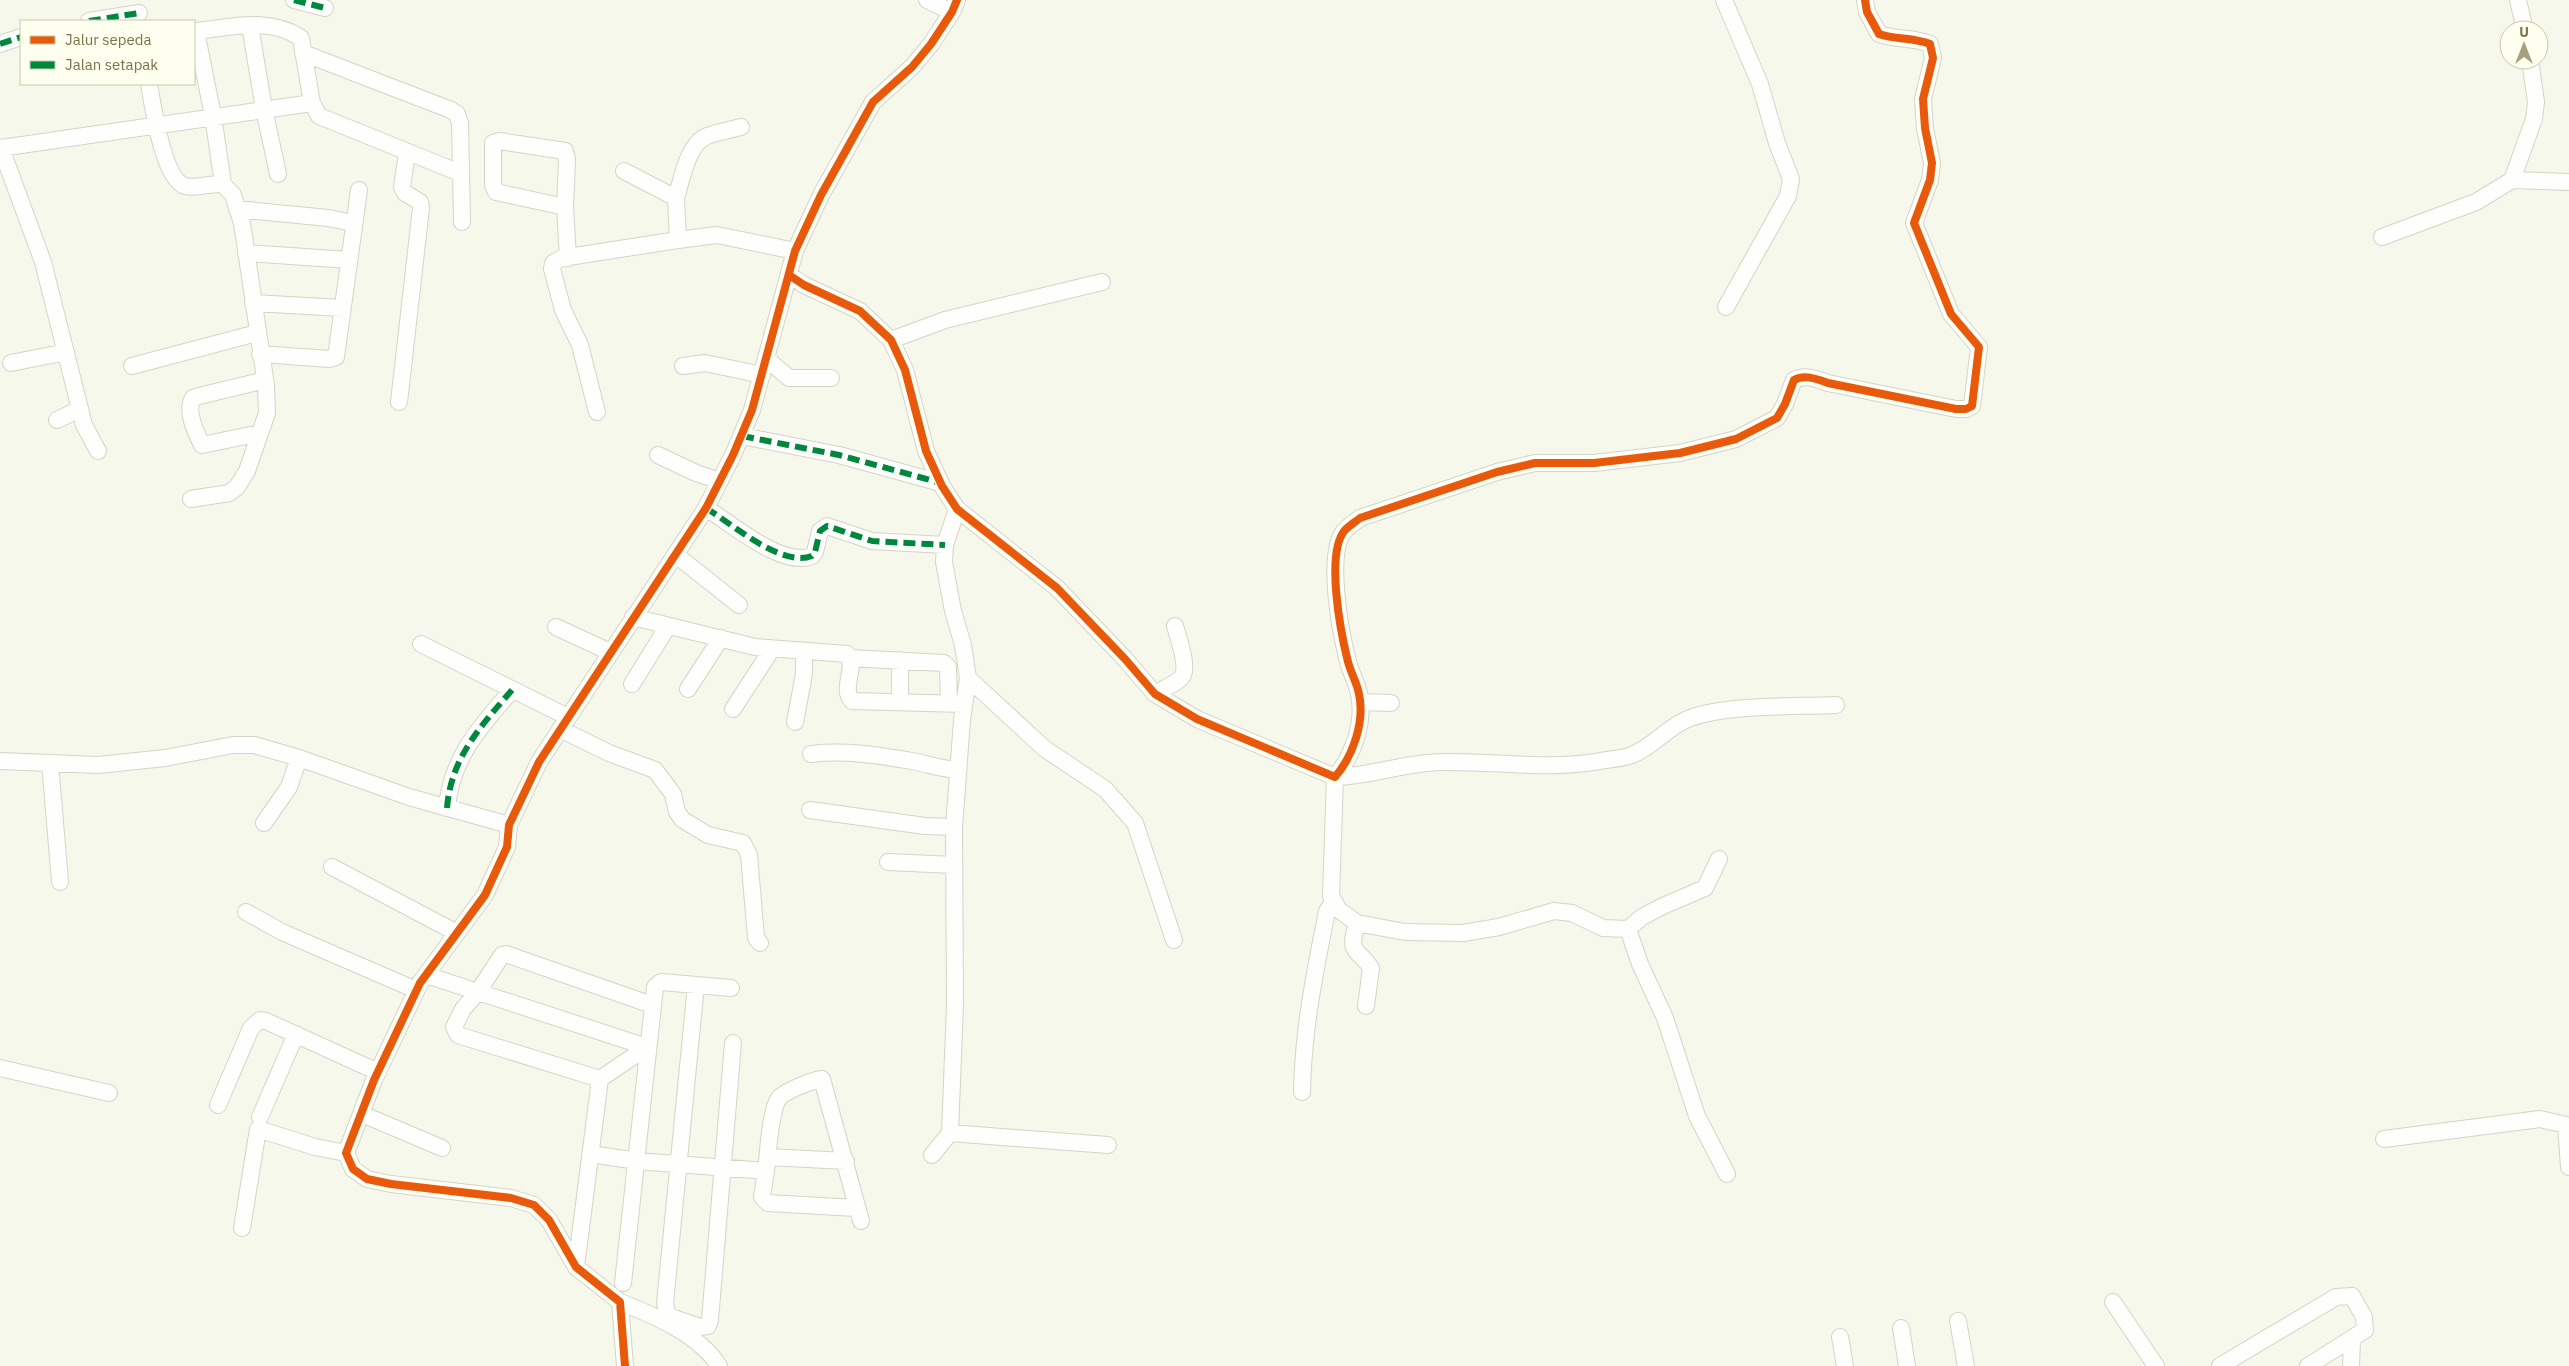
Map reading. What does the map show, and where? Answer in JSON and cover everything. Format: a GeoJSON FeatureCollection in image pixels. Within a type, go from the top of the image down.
{"type":"FeatureCollection","features":[{"type":"Feature","properties":{"kind":"street"},"geometry":{"type":"LineString","coordinates":[[294,0],[325,8]]}},
{"type":"Feature","properties":{"kind":"street"},"geometry":{"type":"LineString","coordinates":[[719,1366],[701,1346],[656,1316],[620,1302],[576,1267],[550,1220],[534,1205],[511,1198],[391,1184],[367,1179],[353,1169],[346,1153],[378,1072],[416,990],[486,895],[507,847],[509,825],[538,762],[676,555],[706,508],[720,481],[742,436],[762,375],[795,251],[821,195],[869,109],[890,85],[912,67],[954,6],[927,0]]}},
{"type":"Feature","properties":{"kind":"street"},"geometry":{"type":"LineString","coordinates":[[1724,0],[1760,84],[1777,143],[1791,179],[1788,196],[1726,307]]}},
{"type":"Feature","properties":{"kind":"street"},"geometry":{"type":"LineString","coordinates":[[1719,859],[1704,888],[1656,910],[1628,929],[1603,928],[1572,913],[1554,911],[1499,927],[1463,933],[1405,932],[1357,923],[1338,910],[1331,896],[1335,777],[1344,766],[1356,739],[1360,702],[1338,617],[1335,560],[1344,531],[1360,518],[1497,472],[1535,463],[1594,463],[1680,453],[1736,439],[1777,418],[1785,404],[1794,380],[1798,377],[1814,378],[1828,383],[1956,409],[1966,409],[1972,406],[1979,347],[1950,314],[1914,223],[1930,180],[1932,163],[1925,128],[1923,99],[1933,58],[1932,51],[1930,44],[1918,39],[1889,38],[1879,34],[1867,12],[1865,0]]}},
{"type":"Feature","properties":{"kind":"street"},"geometry":{"type":"LineString","coordinates":[[2518,0],[2522,20]]}},
{"type":"Feature","properties":{"kind":"street"},"geometry":{"type":"LineString","coordinates":[[94,20],[139,11]]}},
{"type":"Feature","properties":{"kind":"street"},"geometry":{"type":"LineString","coordinates":[[191,499],[229,493],[237,487],[247,471],[267,413],[265,380],[246,253],[233,195],[223,184],[214,116],[195,31],[263,24],[289,31],[301,38],[312,103],[319,116],[460,173]]}},
{"type":"Feature","properties":{"kind":"street"},"geometry":{"type":"LineString","coordinates":[[250,26],[264,109],[278,174]]}},
{"type":"Feature","properties":{"kind":"street"},"geometry":{"type":"LineString","coordinates":[[0,44],[20,37]]}},
{"type":"Feature","properties":{"kind":"street"},"geometry":{"type":"LineString","coordinates":[[303,53],[410,93],[457,114],[460,123],[462,222]]}},
{"type":"Feature","properties":{"kind":"street"},"geometry":{"type":"LineString","coordinates":[[2512,180],[2534,119],[2536,97],[2532,70]]}},
{"type":"Feature","properties":{"kind":"street"},"geometry":{"type":"LineString","coordinates":[[148,85],[168,167],[177,182],[187,187],[223,184]]}},
{"type":"Feature","properties":{"kind":"street"},"geometry":{"type":"LineString","coordinates":[[98,451],[90,440],[80,409],[43,262],[0,148],[312,103]]}},
{"type":"Feature","properties":{"kind":"street"},"geometry":{"type":"LineString","coordinates":[[678,240],[676,198],[692,150],[706,136],[741,127]]}},
{"type":"Feature","properties":{"kind":"street"},"geometry":{"type":"LineString","coordinates":[[565,207],[496,192],[493,185],[493,143],[499,141],[565,151],[568,159],[565,207],[568,258]]}},
{"type":"Feature","properties":{"kind":"street"},"geometry":{"type":"LineString","coordinates":[[399,402],[421,208],[420,202],[402,188],[407,153]]}},
{"type":"Feature","properties":{"kind":"street"},"geometry":{"type":"LineString","coordinates":[[624,171],[676,198]]}},
{"type":"Feature","properties":{"kind":"street"},"geometry":{"type":"LineString","coordinates":[[2382,237],[2476,202],[2512,180],[2569,182]]}},
{"type":"Feature","properties":{"kind":"street"},"geometry":{"type":"LineString","coordinates":[[260,354],[333,359],[336,357],[359,190]]}},
{"type":"Feature","properties":{"kind":"street"},"geometry":{"type":"LineString","coordinates":[[237,209],[328,218],[353,223]]}},
{"type":"Feature","properties":{"kind":"street"},"geometry":{"type":"LineString","coordinates":[[597,412],[580,346],[563,310],[552,269],[553,263],[568,258],[717,235],[795,251]]}},
{"type":"Feature","properties":{"kind":"street"},"geometry":{"type":"LineString","coordinates":[[246,253],[349,260]]}},
{"type":"Feature","properties":{"kind":"street"},"geometry":{"type":"LineString","coordinates":[[789,275],[804,285],[860,311],[890,340],[905,370],[926,451],[941,483],[957,509],[1057,588],[1125,659],[1155,694],[1197,719],[1335,777],[1359,776],[1408,764],[1444,762],[1508,766],[1596,762],[1632,755],[1689,719],[1728,711],[1836,705]]}},
{"type":"Feature","properties":{"kind":"street"},"geometry":{"type":"LineString","coordinates":[[890,340],[945,320],[1102,282]]}},
{"type":"Feature","properties":{"kind":"street"},"geometry":{"type":"LineString","coordinates":[[253,302],[342,308]]}},
{"type":"Feature","properties":{"kind":"street"},"geometry":{"type":"LineString","coordinates":[[132,366],[257,333]]}},
{"type":"Feature","properties":{"kind":"street"},"geometry":{"type":"LineString","coordinates":[[11,363],[66,352]]}},
{"type":"Feature","properties":{"kind":"street"},"geometry":{"type":"LineString","coordinates":[[767,359],[789,378],[831,378]]}},
{"type":"Feature","properties":{"kind":"street"},"geometry":{"type":"LineString","coordinates":[[683,366],[705,363],[762,375]]}},
{"type":"Feature","properties":{"kind":"street"},"geometry":{"type":"LineString","coordinates":[[260,433],[202,445],[192,423],[190,403],[193,398],[199,396],[265,380]]}},
{"type":"Feature","properties":{"kind":"street"},"geometry":{"type":"LineString","coordinates":[[57,420],[80,409]]}},
{"type":"Feature","properties":{"kind":"street"},"geometry":{"type":"LineString","coordinates":[[742,436],[839,454],[941,483]]}},
{"type":"Feature","properties":{"kind":"street"},"geometry":{"type":"LineString","coordinates":[[658,455],[696,473],[720,481]]}},
{"type":"Feature","properties":{"kind":"street"},"geometry":{"type":"LineString","coordinates":[[706,508],[777,554],[792,559],[812,556],[815,552],[820,531],[828,526],[872,541],[945,545]]}},
{"type":"Feature","properties":{"kind":"street"},"geometry":{"type":"LineString","coordinates":[[957,509],[945,545],[944,562],[949,591],[963,645],[968,678],[957,704]]}},
{"type":"Feature","properties":{"kind":"street"},"geometry":{"type":"LineString","coordinates":[[676,555],[739,605]]}},
{"type":"Feature","properties":{"kind":"street"},"geometry":{"type":"LineString","coordinates":[[633,617],[755,647],[847,654],[850,658],[944,663],[948,667],[957,704],[958,770],[954,827],[955,1006],[950,1133],[932,1155]]}},
{"type":"Feature","properties":{"kind":"street"},"geometry":{"type":"LineString","coordinates":[[632,684],[668,626]]}},
{"type":"Feature","properties":{"kind":"street"},"geometry":{"type":"LineString","coordinates":[[1155,694],[1182,676],[1184,663],[1175,626]]}},
{"type":"Feature","properties":{"kind":"street"},"geometry":{"type":"LineString","coordinates":[[556,627],[610,652]]}},
{"type":"Feature","properties":{"kind":"street"},"geometry":{"type":"LineString","coordinates":[[688,689],[721,638]]}},
{"type":"Feature","properties":{"kind":"street"},"geometry":{"type":"LineString","coordinates":[[421,644],[512,690],[609,753],[655,770],[673,794],[677,812],[683,820],[708,835],[743,843],[750,855],[756,938],[760,944]]}},
{"type":"Feature","properties":{"kind":"street"},"geometry":{"type":"LineString","coordinates":[[733,709],[772,649]]}},
{"type":"Feature","properties":{"kind":"street"},"geometry":{"type":"LineString","coordinates":[[790,722],[801,691],[804,651]]}},
{"type":"Feature","properties":{"kind":"street"},"geometry":{"type":"LineString","coordinates":[[850,658],[847,692],[852,701],[957,704]]}},
{"type":"Feature","properties":{"kind":"street"},"geometry":{"type":"LineString","coordinates":[[900,660],[900,702]]}},
{"type":"Feature","properties":{"kind":"street"},"geometry":{"type":"LineString","coordinates":[[968,678],[1045,749],[1105,790],[1135,823],[1174,940]]}},
{"type":"Feature","properties":{"kind":"street"},"geometry":{"type":"LineString","coordinates":[[447,808],[448,791],[454,769],[476,732],[512,690]]}},
{"type":"Feature","properties":{"kind":"street"},"geometry":{"type":"LineString","coordinates":[[1360,702],[1391,703]]}},
{"type":"Feature","properties":{"kind":"street"},"geometry":{"type":"LineString","coordinates":[[0,761],[98,765],[136,762],[205,752],[233,745],[254,745],[299,758],[369,784],[509,825]]}},
{"type":"Feature","properties":{"kind":"street"},"geometry":{"type":"LineString","coordinates":[[811,754],[848,751],[914,762],[942,770],[958,770]]}},
{"type":"Feature","properties":{"kind":"street"},"geometry":{"type":"LineString","coordinates":[[264,823],[289,788],[299,758]]}},
{"type":"Feature","properties":{"kind":"street"},"geometry":{"type":"LineString","coordinates":[[50,763],[60,882]]}},
{"type":"Feature","properties":{"kind":"street"},"geometry":{"type":"LineString","coordinates":[[810,810],[925,826],[954,827]]}},
{"type":"Feature","properties":{"kind":"street"},"geometry":{"type":"LineString","coordinates":[[888,862],[954,865]]}},
{"type":"Feature","properties":{"kind":"street"},"geometry":{"type":"LineString","coordinates":[[332,867],[457,933]]}},
{"type":"Feature","properties":{"kind":"street"},"geometry":{"type":"LineString","coordinates":[[1302,1092],[1302,1048],[1310,995],[1327,911],[1334,900]]}},
{"type":"Feature","properties":{"kind":"street"},"geometry":{"type":"LineString","coordinates":[[246,912],[282,932],[416,990]]}},
{"type":"Feature","properties":{"kind":"street"},"geometry":{"type":"LineString","coordinates":[[1357,923],[1353,936],[1354,951],[1371,968],[1366,1006]]}},
{"type":"Feature","properties":{"kind":"street"},"geometry":{"type":"LineString","coordinates":[[1628,929],[1640,964],[1665,1018],[1698,1116],[1727,1174]]}},
{"type":"Feature","properties":{"kind":"street"},"geometry":{"type":"LineString","coordinates":[[600,1079],[456,1034],[455,1025],[463,1009],[478,992],[502,955],[506,954],[652,1004]]}},
{"type":"Feature","properties":{"kind":"street"},"geometry":{"type":"LineString","coordinates":[[426,975],[647,1047]]}},
{"type":"Feature","properties":{"kind":"street"},"geometry":{"type":"LineString","coordinates":[[623,1283],[638,1161],[647,1047],[655,987],[658,982],[730,988]]}},
{"type":"Feature","properties":{"kind":"street"},"geometry":{"type":"LineString","coordinates":[[696,985],[665,1309],[672,1318],[700,1327],[708,1326],[710,1320],[733,1043]]}},
{"type":"Feature","properties":{"kind":"street"},"geometry":{"type":"LineString","coordinates":[[218,1105],[254,1023],[260,1020],[296,1034],[378,1072]]}},
{"type":"Feature","properties":{"kind":"street"},"geometry":{"type":"LineString","coordinates":[[260,1117],[296,1034]]}},
{"type":"Feature","properties":{"kind":"street"},"geometry":{"type":"LineString","coordinates":[[576,1267],[600,1079],[647,1047]]}},
{"type":"Feature","properties":{"kind":"street"},"geometry":{"type":"LineString","coordinates":[[0,1068],[110,1093]]}},
{"type":"Feature","properties":{"kind":"street"},"geometry":{"type":"LineString","coordinates":[[821,1078],[824,1080],[846,1160],[858,1215],[768,1203],[762,1197],[778,1099],[784,1094],[821,1078]]}},
{"type":"Feature","properties":{"kind":"street"},"geometry":{"type":"LineString","coordinates":[[362,1114],[442,1148]]}},
{"type":"Feature","properties":{"kind":"street"},"geometry":{"type":"LineString","coordinates":[[2384,1139],[2540,1118],[2566,1125],[2569,1167]]}},
{"type":"Feature","properties":{"kind":"street"},"geometry":{"type":"LineString","coordinates":[[242,1228],[258,1129],[315,1147],[346,1153]]}},
{"type":"Feature","properties":{"kind":"street"},"geometry":{"type":"LineString","coordinates":[[950,1133],[1108,1145]]}},
{"type":"Feature","properties":{"kind":"street"},"geometry":{"type":"LineString","coordinates":[[591,1154],[638,1161],[722,1166],[846,1160]]}},
{"type":"Feature","properties":{"kind":"street"},"geometry":{"type":"LineString","coordinates":[[2220,1366],[2305,1314],[2344,1295],[2352,1296],[2356,1299],[2366,1324],[2365,1330],[2352,1340],[2308,1366]]}},
{"type":"Feature","properties":{"kind":"street"},"geometry":{"type":"LineString","coordinates":[[620,1302],[625,1366]]}},
{"type":"Feature","properties":{"kind":"street"},"geometry":{"type":"LineString","coordinates":[[2113,1302],[2156,1366]]}},
{"type":"Feature","properties":{"kind":"street"},"geometry":{"type":"LineString","coordinates":[[1958,1321],[1966,1366]]}},
{"type":"Feature","properties":{"kind":"street"},"geometry":{"type":"LineString","coordinates":[[1901,1328],[1907,1366]]}},
{"type":"Feature","properties":{"kind":"street"},"geometry":{"type":"LineString","coordinates":[[1840,1337],[1845,1366]]}},
{"type":"Feature","properties":{"kind":"street"},"geometry":{"type":"LineString","coordinates":[[2351,1366],[2352,1340]]}},
{"type":"Feature","properties":{"kind":"marked path"},"geometry":{"type":"LineString","coordinates":[[294,0],[325,8]]}},
{"type":"Feature","properties":{"kind":"marked path"},"geometry":{"type":"LineString","coordinates":[[95,20],[139,13]]}},
{"type":"Feature","properties":{"kind":"marked path"},"geometry":{"type":"LineString","coordinates":[[0,44],[20,37]]}},
{"type":"Feature","properties":{"kind":"marked path"},"geometry":{"type":"LineString","coordinates":[[742,436],[839,455],[941,483]]}},
{"type":"Feature","properties":{"kind":"marked path"},"geometry":{"type":"LineString","coordinates":[[706,508],[743,533],[786,556],[800,558],[812,556],[815,552],[820,531],[827,526],[872,541],[945,545]]}},
{"type":"Feature","properties":{"kind":"marked path"},"geometry":{"type":"LineString","coordinates":[[447,808],[454,774],[461,758],[478,730],[512,690]]}},
{"type":"Feature","properties":{"kind":"cycle path"},"geometry":{"type":"LineString","coordinates":[[625,1366],[620,1302],[576,1267],[549,1220],[534,1205],[511,1198],[391,1184],[367,1179],[353,1169],[346,1153],[374,1080],[420,983],[485,895],[507,847],[509,825],[539,762],[706,508],[733,455],[752,410],[795,251],[821,195],[873,102],[912,67],[931,44],[952,12],[957,0]]}},
{"type":"Feature","properties":{"kind":"cycle path"},"geometry":{"type":"LineString","coordinates":[[789,275],[804,285],[860,311],[891,340],[905,370],[926,451],[942,486],[957,509],[1057,588],[1125,659],[1155,694],[1197,719],[1335,777],[1352,749],[1359,727],[1360,716],[1358,690],[1348,662],[1339,614],[1336,594],[1336,556],[1339,541],[1345,530],[1360,518],[1497,472],[1535,463],[1594,463],[1680,453],[1736,439],[1777,418],[1785,404],[1794,380],[1802,377],[1956,409],[1966,409],[1972,406],[1979,347],[1951,314],[1914,223],[1930,180],[1932,163],[1925,128],[1923,99],[1933,58],[1930,44],[1879,34],[1867,12],[1865,0]]}}]}
